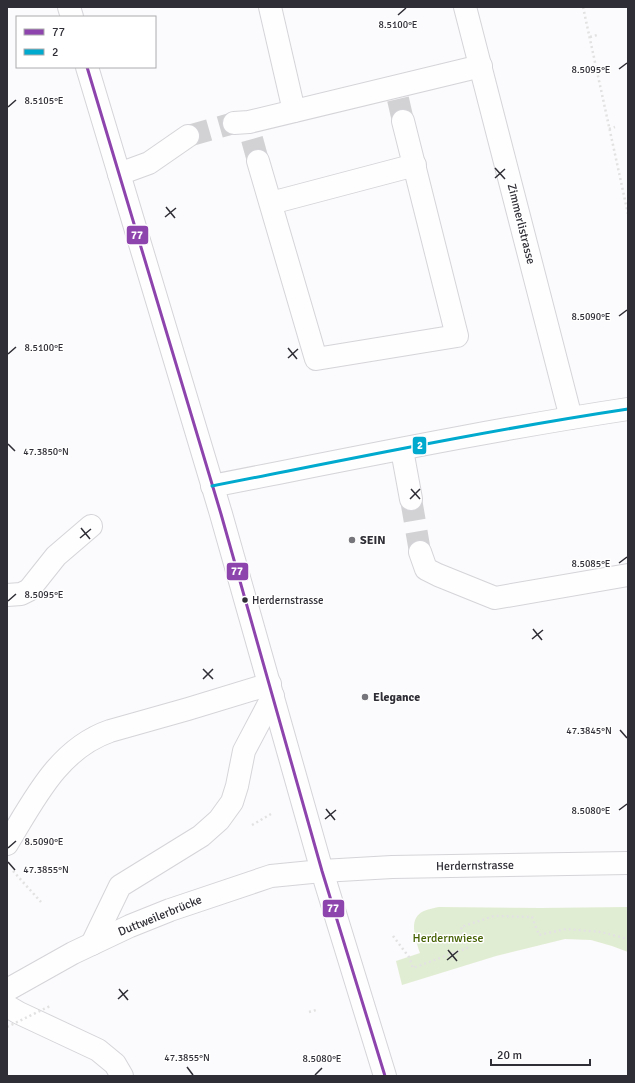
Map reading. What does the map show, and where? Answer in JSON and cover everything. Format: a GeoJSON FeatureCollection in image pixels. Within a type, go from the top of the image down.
{"type":"FeatureCollection","features":[{"type":"Feature","properties":{"kind":"street"},"geometry":{"type":"LineString","coordinates":[[270,7],[294,111]]}},
{"type":"Feature","properties":{"kind":"street","name":"Zimmerlistrasse"},"geometry":{"type":"LineString","coordinates":[[465,7],[571,418]]}},
{"type":"Feature","properties":{"kind":"street"},"geometry":{"type":"LineString","coordinates":[[245,128],[294,111],[397,93],[481,66]]}},
{"type":"Feature","properties":{"kind":"street"},"geometry":{"type":"LineString","coordinates":[[87,68],[272,690],[322,871],[385,1076]]}},
{"type":"Feature","properties":{"kind":"street"},"geometry":{"type":"LineString","coordinates":[[258,162],[316,358],[457,336],[403,121]]}},
{"type":"Feature","properties":{"kind":"street"},"geometry":{"type":"LineString","coordinates":[[119,174],[149,163],[188,136]]}},
{"type":"Feature","properties":{"kind":"street"},"geometry":{"type":"LineString","coordinates":[[271,203],[415,165]]}},
{"type":"Feature","properties":{"kind":"street"},"geometry":{"type":"LineString","coordinates":[[212,486],[381,453],[628,409]]}},
{"type":"Feature","properties":{"kind":"street"},"geometry":{"type":"LineString","coordinates":[[402,450],[411,499]]}},
{"type":"Feature","properties":{"kind":"street"},"geometry":{"type":"LineString","coordinates":[[7,595],[21,594],[29,590],[56,556],[91,526]]}},
{"type":"Feature","properties":{"kind":"street"},"geometry":{"type":"LineString","coordinates":[[420,552],[426,569],[495,598],[628,575]]}},
{"type":"Feature","properties":{"kind":"street"},"geometry":{"type":"LineString","coordinates":[[7,844],[47,780],[69,755],[87,741],[110,731],[188,709],[272,690]]}},
{"type":"Feature","properties":{"kind":"street"},"geometry":{"type":"LineString","coordinates":[[83,949],[120,886],[201,836],[219,820],[232,802],[238,786],[244,751],[272,690]]}},
{"type":"Feature","properties":{"kind":"street","name":"Herdernstrasse"},"geometry":{"type":"LineString","coordinates":[[322,871],[392,867],[628,863]]}},
{"type":"Feature","properties":{"kind":"street","name":"Duttweilerbrücke"},"geometry":{"type":"LineString","coordinates":[[7,990],[83,949],[170,910],[271,876],[322,871]]}},
{"type":"Feature","properties":{"kind":"street"},"geometry":{"type":"LineString","coordinates":[[7,1006],[98,1050],[115,1064],[122,1076]]}},
{"type":"Feature","properties":{"kind":"path"},"geometry":{"type":"LineString","coordinates":[[584,7],[628,214]]}},
{"type":"Feature","properties":{"kind":"path"},"geometry":{"type":"LineString","coordinates":[[590,37],[597,35]]}},
{"type":"Feature","properties":{"kind":"path"},"geometry":{"type":"LineString","coordinates":[[609,128],[616,127]]}},
{"type":"Feature","properties":{"kind":"path"},"geometry":{"type":"LineString","coordinates":[[12,870],[41,902]]}},
{"type":"Feature","properties":{"kind":"path"},"geometry":{"type":"LineString","coordinates":[[393,936],[409,957],[412,968],[467,948],[461,927],[494,916],[532,917],[539,935],[566,929],[600,932],[628,938]]}},
{"type":"Feature","properties":{"kind":"path"},"geometry":{"type":"LineString","coordinates":[[7,1028],[50,1006]]}},
{"type":"Feature","properties":{"kind":"path"},"geometry":{"type":"LineString","coordinates":[[309,1012],[316,1010]]}},
{"type":"Feature","properties":{"kind":"green space","name":"Herdernwiese"},"geometry":{"type":"Polygon","coordinates":[[[439,907],[628,907],[628,952],[591,940],[565,939],[496,956],[402,985],[396,961],[420,953],[414,930],[416,919],[419,914],[424,911],[439,907]]]}},
{"type":"Feature","properties":{"kind":"tunnel"},"geometry":{"type":"LineString","coordinates":[[398,99],[403,121]]}},
{"type":"Feature","properties":{"kind":"tunnel"},"geometry":{"type":"LineString","coordinates":[[188,136],[234,123]]}},
{"type":"Feature","properties":{"kind":"tunnel"},"geometry":{"type":"LineString","coordinates":[[252,139],[258,161]]}},
{"type":"Feature","properties":{"kind":"tunnel"},"geometry":{"type":"LineString","coordinates":[[411,499],[420,552]]}},
{"type":"Feature","properties":{"kind":"transit line","name":"77"},"geometry":{"type":"LineString","coordinates":[[87,68],[221,514],[322,871],[385,1076]]}},
{"type":"Feature","properties":{"kind":"transit line","name":"2"},"geometry":{"type":"LineString","coordinates":[[212,486],[472,435],[628,409]]}},
{"type":"Feature","properties":{"kind":"place","name":"SEIN"},"geometry":{"type":"Point","coordinates":[352,540]}},
{"type":"Feature","properties":{"kind":"place","name":"Herdernstrasse"},"geometry":{"type":"Point","coordinates":[245,600]}},
{"type":"Feature","properties":{"kind":"place","name":"Elegance"},"geometry":{"type":"Point","coordinates":[365,697]}}]}
